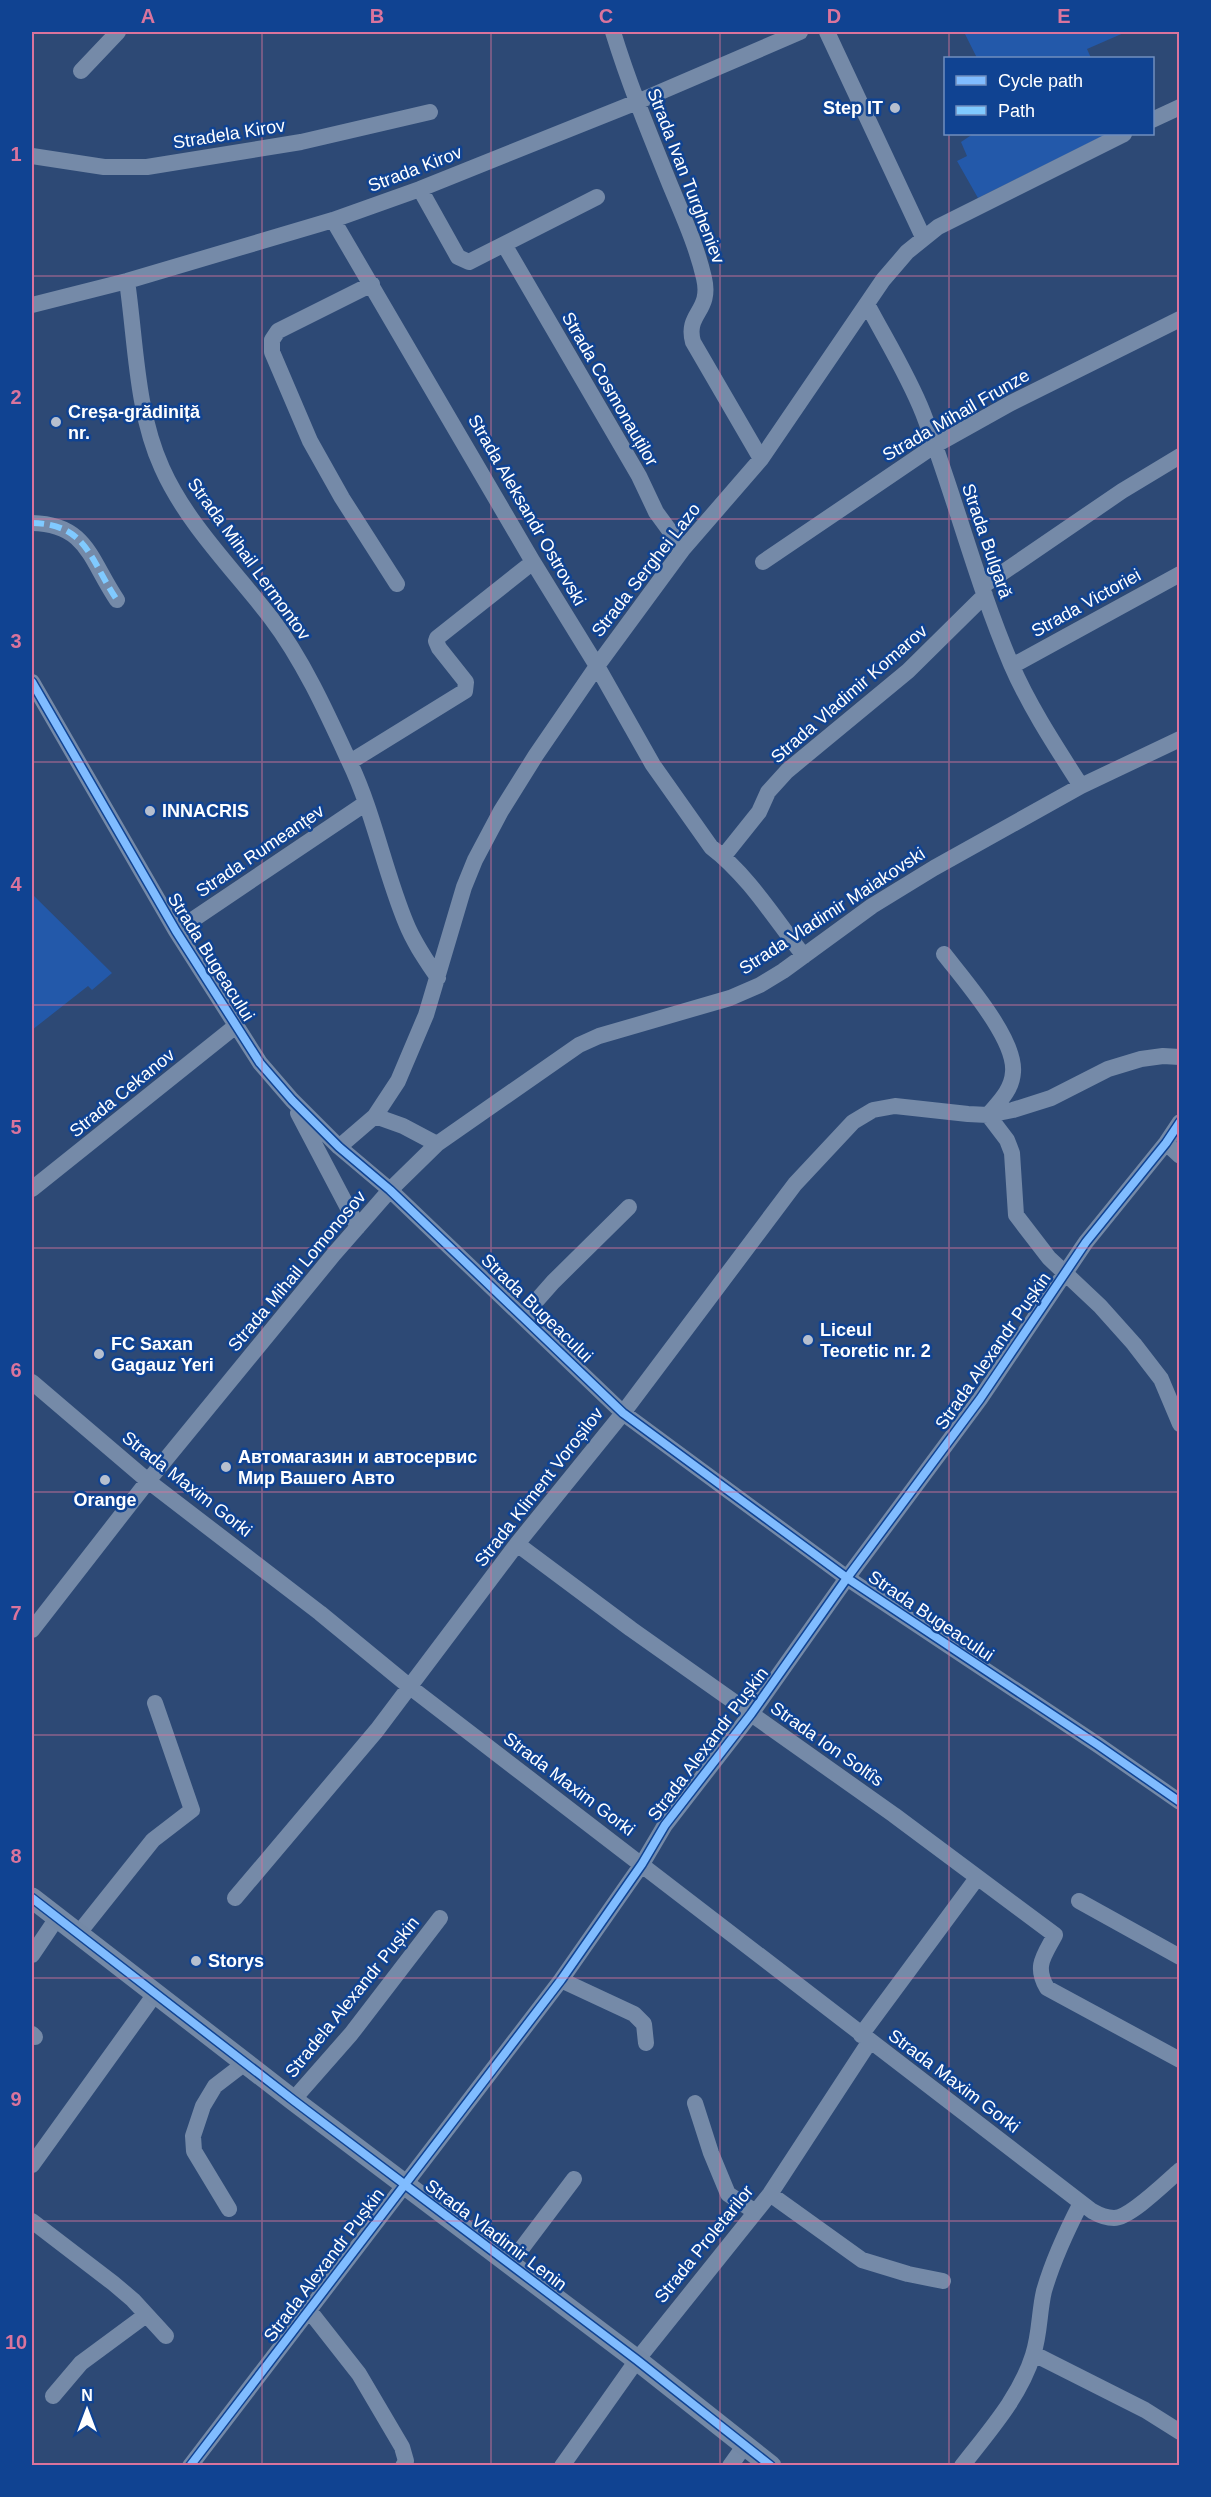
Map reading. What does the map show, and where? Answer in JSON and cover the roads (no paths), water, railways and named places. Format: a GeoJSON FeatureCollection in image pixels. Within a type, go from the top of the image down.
{"type":"FeatureCollection","features":[{"type":"Feature","properties":{"kind":"main road","name":"Strada Vladimir Lenin"},"geometry":{"type":"LineString","coordinates":[[32,1898],[293,2100],[637,2360],[771,2466]]}},
{"type":"Feature","properties":{"kind":"street"},"geometry":{"type":"LineString","coordinates":[[81,71],[118,32]]}},
{"type":"Feature","properties":{"kind":"street","name":"Strada Ivan Turgheniev"},"geometry":{"type":"LineString","coordinates":[[613,32],[637,102],[679,206],[704,276],[707,292],[705,302],[691,326],[693,342],[761,459]]}},
{"type":"Feature","properties":{"kind":"street","name":"Strada Kirov"},"geometry":{"type":"LineString","coordinates":[[32,305],[127,281],[333,220],[420,189],[637,102],[767,37],[800,32]]}},
{"type":"Feature","properties":{"kind":"street"},"geometry":{"type":"LineString","coordinates":[[827,32],[923,237]]}},
{"type":"Feature","properties":{"kind":"street"},"geometry":{"type":"LineString","coordinates":[[1154,119],[1179,107]]}},
{"type":"Feature","properties":{"kind":"street","name":"Stradela Kirov"},"geometry":{"type":"LineString","coordinates":[[32,156],[104,167],[147,166],[301,142],[430,112]]}},
{"type":"Feature","properties":{"kind":"street","name":"Strada Serghei Lazo"},"geometry":{"type":"LineString","coordinates":[[339,1147],[375,1116],[398,1081],[426,1016],[464,887],[475,860],[524,774],[597,666],[683,549],[761,459],[867,304],[907,252],[938,227],[1122,135]]}},
{"type":"Feature","properties":{"kind":"street"},"geometry":{"type":"LineString","coordinates":[[420,189],[458,257],[469,262],[505,246],[597,197]]}},
{"type":"Feature","properties":{"kind":"street","name":"Strada Aleksandr Ostrovski"},"geometry":{"type":"LineString","coordinates":[[333,220],[533,562],[597,666],[653,765],[711,848],[723,856],[743,878],[804,956]]}},
{"type":"Feature","properties":{"kind":"street","name":"Strada Cosmonauților"},"geometry":{"type":"LineString","coordinates":[[505,246],[639,476],[656,512],[683,549]]}},
{"type":"Feature","properties":{"kind":"street","name":"Strada Mihail Lermontov"},"geometry":{"type":"LineString","coordinates":[[127,281],[148,430],[162,469],[194,519],[272,620],[302,668],[350,762],[406,923],[418,949],[438,978]]}},
{"type":"Feature","properties":{"kind":"street"},"geometry":{"type":"LineString","coordinates":[[372,284],[279,331],[272,340],[272,352],[310,441],[342,498],[397,584]]}},
{"type":"Feature","properties":{"kind":"street","name":"Strada Bulgară"},"geometry":{"type":"LineString","coordinates":[[867,304],[907,378],[934,446],[1012,666],[1044,725],[1082,786]]}},
{"type":"Feature","properties":{"kind":"street","name":"Strada Mihail Frunze"},"geometry":{"type":"LineString","coordinates":[[763,562],[934,446],[1011,403],[1179,320]]}},
{"type":"Feature","properties":{"kind":"street","name":"Strada Vladimir Komarov"},"geometry":{"type":"LineString","coordinates":[[723,856],[759,812],[768,792],[787,771],[908,671],[984,590],[1122,491],[1179,456]]}},
{"type":"Feature","properties":{"kind":"street"},"geometry":{"type":"LineString","coordinates":[[32,523],[61,526],[78,537],[117,600]]}},
{"type":"Feature","properties":{"kind":"street"},"geometry":{"type":"LineString","coordinates":[[350,762],[465,691],[466,682],[439,648],[437,638],[533,562]]}},
{"type":"Feature","properties":{"kind":"street","name":"Strada Victoriei"},"geometry":{"type":"LineString","coordinates":[[1012,666],[1179,574]]}},
{"type":"Feature","properties":{"kind":"street","name":"Strada Bugeacului"},"geometry":{"type":"LineString","coordinates":[[32,682],[176,932],[260,1063],[292,1100],[339,1147],[390,1190],[524,1316],[622,1413],[846,1578],[1098,1745],[1179,1802]]}},
{"type":"Feature","properties":{"kind":"street","name":"Strada Vladimir Maiakovski"},"geometry":{"type":"LineString","coordinates":[[390,1190],[437,1144],[579,1045],[599,1036],[730,998],[760,985],[872,906],[934,868],[1082,786],[1179,739]]}},
{"type":"Feature","properties":{"kind":"street","name":"Strada Rumeanțev"},"geometry":{"type":"LineString","coordinates":[[176,932],[366,803]]}},
{"type":"Feature","properties":{"kind":"street"},"geometry":{"type":"LineString","coordinates":[[944,954],[998,1026],[1010,1054],[1014,1071],[1008,1092],[988,1115],[1007,1140],[1012,1153],[1016,1215],[1049,1258],[1100,1306],[1134,1344],[1161,1379],[1179,1424]]}},
{"type":"Feature","properties":{"kind":"street","name":"Strada Cekanov"},"geometry":{"type":"LineString","coordinates":[[32,1190],[237,1025]]}},
{"type":"Feature","properties":{"kind":"street","name":"Strada Kliment Voroșilov"},"geometry":{"type":"LineString","coordinates":[[235,1898],[377,1730],[517,1545],[622,1413],[795,1184],[853,1122],[873,1110],[895,1106],[988,1115],[1051,1098],[1108,1069],[1141,1059],[1163,1056],[1179,1057]]}},
{"type":"Feature","properties":{"kind":"street","name":"Strada Bugeacului"},"geometry":{"type":"LineString","coordinates":[[292,1100],[358,1227]]}},
{"type":"Feature","properties":{"kind":"street"},"geometry":{"type":"LineString","coordinates":[[375,1116],[403,1126],[437,1144]]}},
{"type":"Feature","properties":{"kind":"street","name":"Strada Alexandr Pușkin"},"geometry":{"type":"LineString","coordinates":[[190,2466],[561,1980],[642,1864],[664,1824],[751,1714],[846,1578],[980,1399],[1086,1242],[1166,1143],[1179,1122]]}},
{"type":"Feature","properties":{"kind":"street"},"geometry":{"type":"LineString","coordinates":[[1166,1143],[1179,1156]]}},
{"type":"Feature","properties":{"kind":"street","name":"Strada Mihail Lomonosov"},"geometry":{"type":"LineString","coordinates":[[32,1630],[148,1481],[390,1190]]}},
{"type":"Feature","properties":{"kind":"street"},"geometry":{"type":"LineString","coordinates":[[524,1316],[553,1282],[628,1208]]}},
{"type":"Feature","properties":{"kind":"street","name":"Strada Maxim Gorki"},"geometry":{"type":"LineString","coordinates":[[32,1382],[148,1481],[311,1606],[410,1687],[1081,2203],[1103,2217],[1117,2218],[1129,2212],[1179,2170]]}},
{"type":"Feature","properties":{"kind":"street","name":"Strada Ion Soltîs"},"geometry":{"type":"LineString","coordinates":[[517,1545],[894,1815],[1055,1935],[1040,1964],[1041,1978],[1047,1988],[1179,2060]]}},
{"type":"Feature","properties":{"kind":"street"},"geometry":{"type":"LineString","coordinates":[[78,1934],[153,1840],[192,1810],[155,1703]]}},
{"type":"Feature","properties":{"kind":"street","name":"Strada Proletarilor"},"geometry":{"type":"LineString","coordinates":[[562,2466],[637,2360],[754,2211],[770,2194],[866,2038],[977,1878]]}},
{"type":"Feature","properties":{"kind":"street"},"geometry":{"type":"LineString","coordinates":[[1079,1902],[1179,1957]]}},
{"type":"Feature","properties":{"kind":"street"},"geometry":{"type":"LineString","coordinates":[[32,1955],[57,1918]]}},
{"type":"Feature","properties":{"kind":"street","name":"Stradela Alexandr Pușkin"},"geometry":{"type":"LineString","coordinates":[[293,2100],[351,2034],[440,1918]]}},
{"type":"Feature","properties":{"kind":"street"},"geometry":{"type":"LineString","coordinates":[[561,1980],[634,2014],[644,2024],[646,2043]]}},
{"type":"Feature","properties":{"kind":"street"},"geometry":{"type":"LineString","coordinates":[[32,2165],[155,1994]]}},
{"type":"Feature","properties":{"kind":"street"},"geometry":{"type":"LineString","coordinates":[[229,2209],[194,2151],[193,2136],[202,2106],[215,2086],[245,2063]]}},
{"type":"Feature","properties":{"kind":"street"},"geometry":{"type":"LineString","coordinates":[[695,2103],[711,2153],[728,2193],[754,2211]]}},
{"type":"Feature","properties":{"kind":"street"},"geometry":{"type":"LineString","coordinates":[[510,2264],[574,2179]]}},
{"type":"Feature","properties":{"kind":"street"},"geometry":{"type":"LineString","coordinates":[[770,2194],[862,2260],[908,2274],[943,2281]]}},
{"type":"Feature","properties":{"kind":"street"},"geometry":{"type":"LineString","coordinates":[[962,2466],[1002,2416],[1021,2383],[1034,2354],[1044,2294],[1050,2275],[1060,2246],[1081,2203]]}},
{"type":"Feature","properties":{"kind":"street"},"geometry":{"type":"LineString","coordinates":[[32,2221],[113,2283],[166,2336]]}},
{"type":"Feature","properties":{"kind":"street"},"geometry":{"type":"LineString","coordinates":[[308,2309],[358,2374],[402,2448],[406,2461],[403,2466]]}},
{"type":"Feature","properties":{"kind":"street"},"geometry":{"type":"LineString","coordinates":[[53,2396],[81,2363],[146,2315]]}},
{"type":"Feature","properties":{"kind":"street"},"geometry":{"type":"LineString","coordinates":[[1034,2354],[1145,2410],[1179,2432]]}},
{"type":"Feature","properties":{"kind":"street"},"geometry":{"type":"LineString","coordinates":[[730,2466],[745,2445]]}},
{"type":"Feature","properties":{"kind":"place","name":"Step IT"},"geometry":{"type":"Point","coordinates":[895,108]}},
{"type":"Feature","properties":{"kind":"place","name":"Creșa-grădiniță nr."},"geometry":{"type":"Point","coordinates":[56,422]}},
{"type":"Feature","properties":{"kind":"place","name":"INNACRIS"},"geometry":{"type":"Point","coordinates":[150,811]}},
{"type":"Feature","properties":{"kind":"place","name":"Liceul Teoretic nr. 2"},"geometry":{"type":"Point","coordinates":[808,1340]}},
{"type":"Feature","properties":{"kind":"place","name":"FC Saxan Gagauz Yeri"},"geometry":{"type":"Point","coordinates":[99,1354]}},
{"type":"Feature","properties":{"kind":"place","name":"Автомагазин и автосервис Мир Вашего Авто"},"geometry":{"type":"Point","coordinates":[226,1467]}},
{"type":"Feature","properties":{"kind":"place","name":"Orange"},"geometry":{"type":"Point","coordinates":[105,1480]}},
{"type":"Feature","properties":{"kind":"place","name":"Storys"},"geometry":{"type":"Point","coordinates":[196,1961]}}]}
